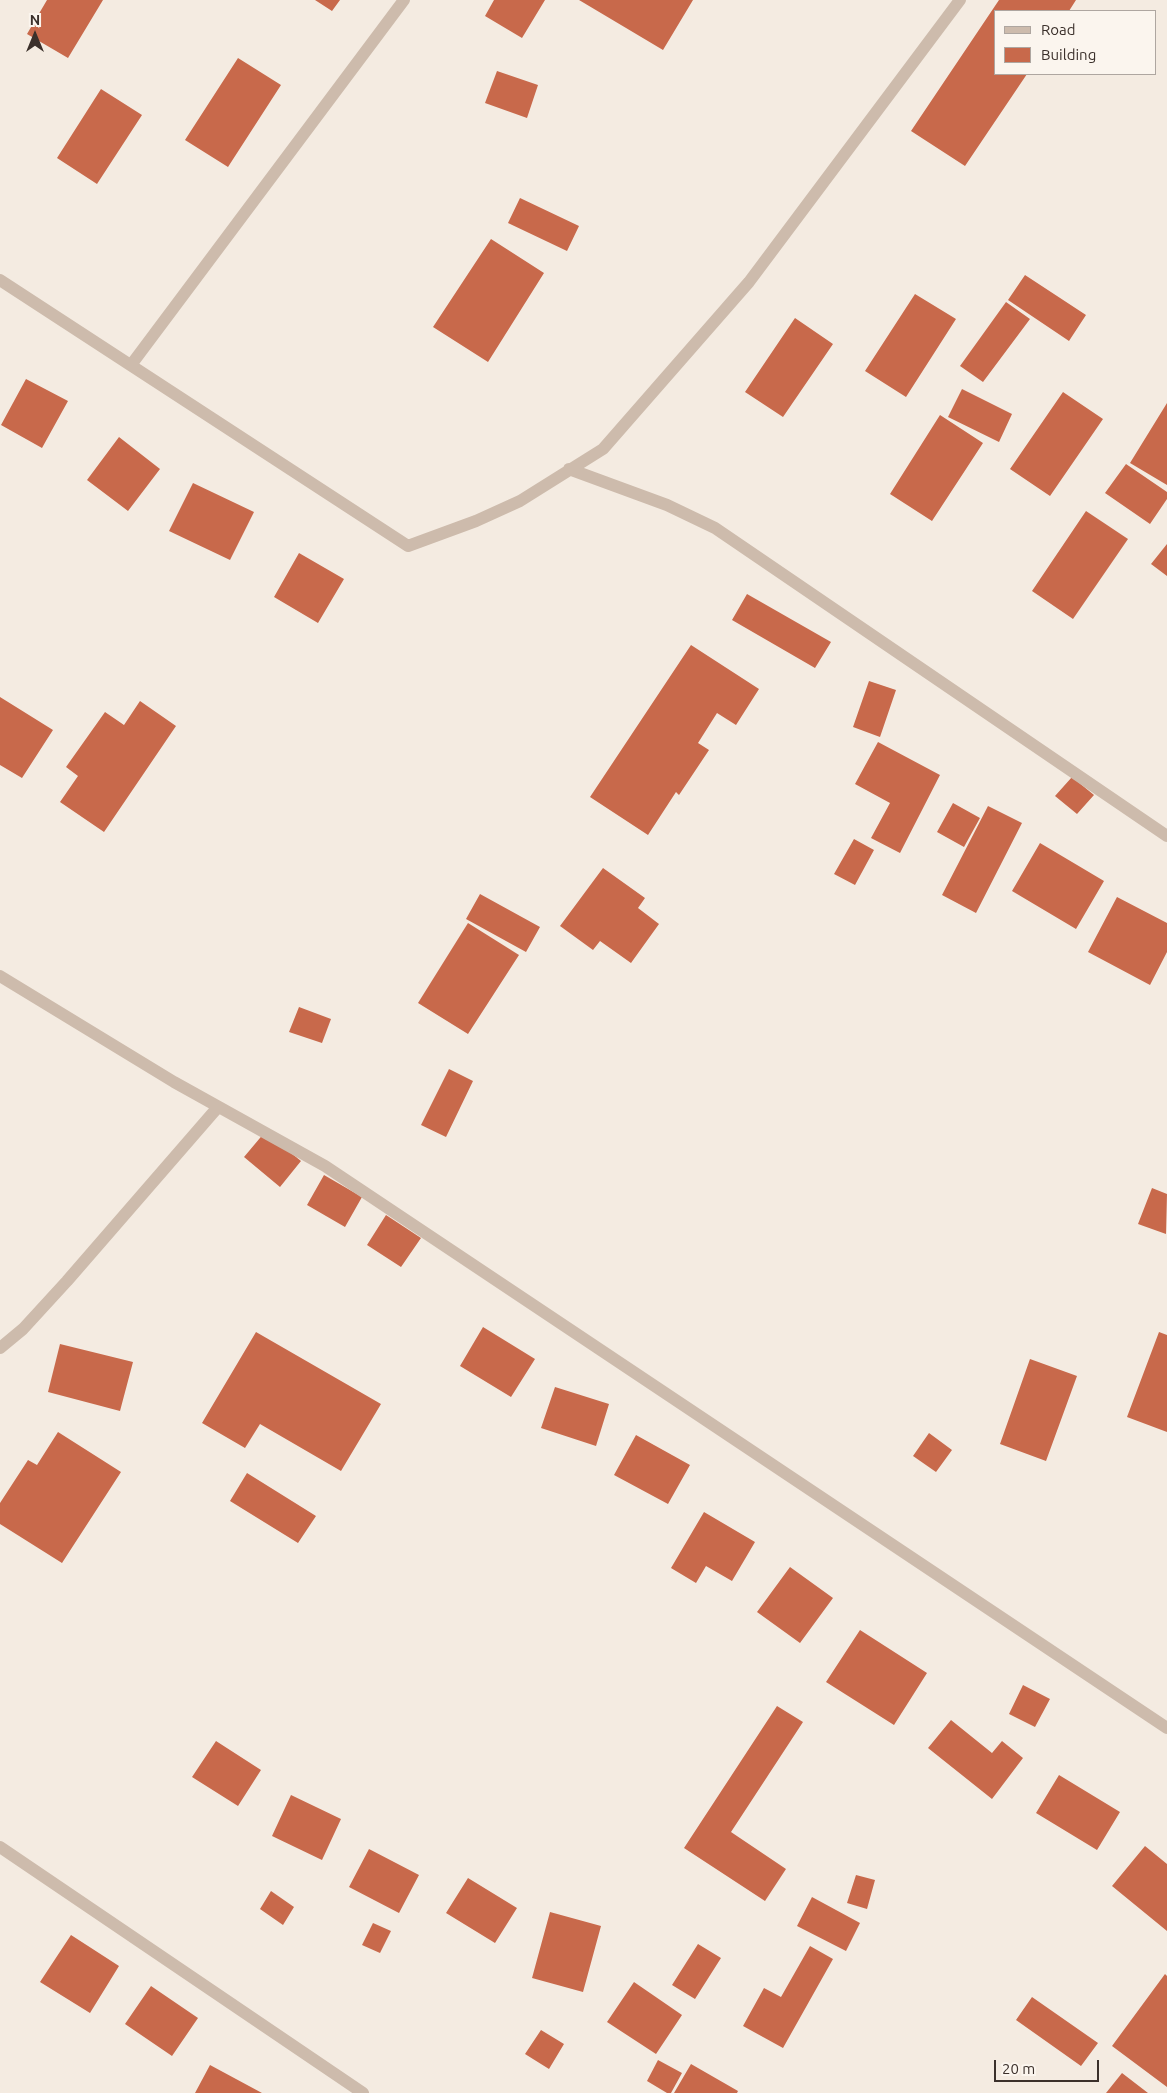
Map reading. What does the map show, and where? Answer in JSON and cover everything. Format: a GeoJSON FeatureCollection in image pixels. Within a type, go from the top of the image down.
{"type":"FeatureCollection","features":[{"type":"Feature","properties":{"kind":"street"},"geometry":{"type":"LineString","coordinates":[[131,365],[404,0]]}},
{"type":"Feature","properties":{"kind":"street"},"geometry":{"type":"LineString","coordinates":[[0,280],[408,546],[476,521],[520,501],[546,487],[569,469],[603,449],[749,282],[960,0]]}},
{"type":"Feature","properties":{"kind":"street"},"geometry":{"type":"LineString","coordinates":[[569,469],[667,505],[715,528],[1167,836]]}},
{"type":"Feature","properties":{"kind":"street"},"geometry":{"type":"LineString","coordinates":[[0,976],[174,1082],[325,1166],[1167,1728]]}},
{"type":"Feature","properties":{"kind":"street"},"geometry":{"type":"LineString","coordinates":[[0,1348],[24,1329],[218,1107]]}},
{"type":"Feature","properties":{"kind":"street"},"geometry":{"type":"LineString","coordinates":[[0,1847],[363,2093]]}},
{"type":"Feature","properties":{"kind":"building"},"geometry":{"type":"Polygon","coordinates":[[[47,0],[103,0],[68,58],[27,34],[47,0]]]}},
{"type":"Feature","properties":{"kind":"building"},"geometry":{"type":"Polygon","coordinates":[[[315,0],[340,0],[332,11],[315,0]]]}},
{"type":"Feature","properties":{"kind":"building"},"geometry":{"type":"Polygon","coordinates":[[[494,0],[545,0],[522,38],[485,16],[494,0]]]}},
{"type":"Feature","properties":{"kind":"building"},"geometry":{"type":"Polygon","coordinates":[[[579,0],[693,0],[663,50],[579,0]]]}},
{"type":"Feature","properties":{"kind":"building"},"geometry":{"type":"Polygon","coordinates":[[[999,0],[1076,0],[1070,10],[994,10],[994,75],[1026,75],[965,166],[911,131],[999,0]]]}},
{"type":"Feature","properties":{"kind":"building"},"geometry":{"type":"Polygon","coordinates":[[[238,58],[281,85],[228,167],[185,140],[238,58]]]}},
{"type":"Feature","properties":{"kind":"building"},"geometry":{"type":"Polygon","coordinates":[[[497,71],[538,85],[527,118],[485,103],[497,71]]]}},
{"type":"Feature","properties":{"kind":"building"},"geometry":{"type":"Polygon","coordinates":[[[101,89],[142,115],[97,184],[57,158],[101,89]]]}},
{"type":"Feature","properties":{"kind":"building"},"geometry":{"type":"Polygon","coordinates":[[[520,198],[579,226],[567,251],[508,223],[520,198]]]}},
{"type":"Feature","properties":{"kind":"building"},"geometry":{"type":"Polygon","coordinates":[[[491,239],[544,273],[488,362],[433,327],[491,239]]]}},
{"type":"Feature","properties":{"kind":"building"},"geometry":{"type":"Polygon","coordinates":[[[1025,275],[1086,315],[1069,341],[1008,300],[1025,275]]]}},
{"type":"Feature","properties":{"kind":"building"},"geometry":{"type":"Polygon","coordinates":[[[915,294],[956,319],[906,397],[865,371],[915,294]]]}},
{"type":"Feature","properties":{"kind":"building"},"geometry":{"type":"Polygon","coordinates":[[[1006,302],[1030,319],[983,382],[960,366],[1006,302]]]}},
{"type":"Feature","properties":{"kind":"building"},"geometry":{"type":"Polygon","coordinates":[[[795,318],[833,344],[783,417],[745,392],[795,318]]]}},
{"type":"Feature","properties":{"kind":"building"},"geometry":{"type":"Polygon","coordinates":[[[26,379],[68,401],[42,448],[1,425],[26,379]]]}},
{"type":"Feature","properties":{"kind":"building"},"geometry":{"type":"Polygon","coordinates":[[[962,389],[1012,414],[999,442],[948,417],[962,389]]]}},
{"type":"Feature","properties":{"kind":"building"},"geometry":{"type":"Polygon","coordinates":[[[1063,392],[1103,419],[1050,496],[1010,469],[1063,392]]]}},
{"type":"Feature","properties":{"kind":"building"},"geometry":{"type":"Polygon","coordinates":[[[1167,403],[1167,485],[1130,463],[1167,403]]]}},
{"type":"Feature","properties":{"kind":"building"},"geometry":{"type":"Polygon","coordinates":[[[940,415],[983,443],[932,521],[890,494],[940,415]]]}},
{"type":"Feature","properties":{"kind":"building"},"geometry":{"type":"Polygon","coordinates":[[[119,437],[160,469],[128,511],[87,480],[119,437]]]}},
{"type":"Feature","properties":{"kind":"building"},"geometry":{"type":"Polygon","coordinates":[[[1126,464],[1167,492],[1167,499],[1150,524],[1105,493],[1126,464]]]}},
{"type":"Feature","properties":{"kind":"building"},"geometry":{"type":"Polygon","coordinates":[[[193,483],[254,512],[230,560],[169,531],[193,483]]]}},
{"type":"Feature","properties":{"kind":"building"},"geometry":{"type":"Polygon","coordinates":[[[1086,511],[1128,539],[1073,619],[1032,591],[1086,511]]]}},
{"type":"Feature","properties":{"kind":"building"},"geometry":{"type":"Polygon","coordinates":[[[1167,544],[1167,576],[1151,564],[1167,544]]]}},
{"type":"Feature","properties":{"kind":"building"},"geometry":{"type":"Polygon","coordinates":[[[299,553],[344,579],[318,623],[274,597],[299,553]]]}},
{"type":"Feature","properties":{"kind":"building"},"geometry":{"type":"Polygon","coordinates":[[[747,594],[831,642],[815,668],[732,620],[747,594]]]}},
{"type":"Feature","properties":{"kind":"building"},"geometry":{"type":"Polygon","coordinates":[[[691,645],[759,689],[736,725],[717,713],[698,743],[709,750],[679,795],[676,792],[648,835],[590,797],[691,645]]]}},
{"type":"Feature","properties":{"kind":"building"},"geometry":{"type":"Polygon","coordinates":[[[869,681],[896,690],[880,737],[853,727],[869,681]]]}},
{"type":"Feature","properties":{"kind":"building"},"geometry":{"type":"Polygon","coordinates":[[[0,697],[53,730],[22,778],[0,765],[0,697]]]}},
{"type":"Feature","properties":{"kind":"building"},"geometry":{"type":"Polygon","coordinates":[[[140,701],[176,726],[104,832],[60,802],[78,776],[66,767],[105,712],[124,725],[140,701]]]}},
{"type":"Feature","properties":{"kind":"building"},"geometry":{"type":"Polygon","coordinates":[[[878,742],[940,775],[900,853],[871,838],[890,803],[855,784],[878,742]]]}},
{"type":"Feature","properties":{"kind":"building"},"geometry":{"type":"Polygon","coordinates":[[[1072,777],[1094,795],[1077,814],[1055,796],[1072,777]]]}},
{"type":"Feature","properties":{"kind":"building"},"geometry":{"type":"Polygon","coordinates":[[[953,803],[980,818],[964,847],[937,832],[953,803]]]}},
{"type":"Feature","properties":{"kind":"building"},"geometry":{"type":"Polygon","coordinates":[[[988,806],[1022,823],[976,913],[942,895],[988,806]]]}},
{"type":"Feature","properties":{"kind":"building"},"geometry":{"type":"Polygon","coordinates":[[[854,839],[874,850],[855,885],[834,874],[854,839]]]}},
{"type":"Feature","properties":{"kind":"building"},"geometry":{"type":"Polygon","coordinates":[[[1040,843],[1104,881],[1076,929],[1012,891],[1040,843]]]}},
{"type":"Feature","properties":{"kind":"building"},"geometry":{"type":"Polygon","coordinates":[[[603,868],[645,898],[638,908],[659,924],[631,963],[600,941],[593,950],[560,926],[603,868]]]}},
{"type":"Feature","properties":{"kind":"building"},"geometry":{"type":"Polygon","coordinates":[[[480,894],[540,927],[526,952],[466,919],[480,894]]]}},
{"type":"Feature","properties":{"kind":"building"},"geometry":{"type":"Polygon","coordinates":[[[1117,897],[1167,923],[1167,952],[1150,985],[1088,952],[1117,897]]]}},
{"type":"Feature","properties":{"kind":"building"},"geometry":{"type":"Polygon","coordinates":[[[468,923],[519,955],[468,1034],[418,1003],[468,923]]]}},
{"type":"Feature","properties":{"kind":"building"},"geometry":{"type":"Polygon","coordinates":[[[299,1007],[331,1019],[322,1043],[289,1032],[299,1007]]]}},
{"type":"Feature","properties":{"kind":"building"},"geometry":{"type":"Polygon","coordinates":[[[449,1069],[473,1081],[446,1137],[421,1125],[449,1069]]]}},
{"type":"Feature","properties":{"kind":"building"},"geometry":{"type":"Polygon","coordinates":[[[265,1132],[301,1161],[280,1187],[244,1157],[265,1132]]]}},
{"type":"Feature","properties":{"kind":"building"},"geometry":{"type":"Polygon","coordinates":[[[324,1175],[362,1197],[345,1227],[307,1205],[324,1175]]]}},
{"type":"Feature","properties":{"kind":"building"},"geometry":{"type":"Polygon","coordinates":[[[1152,1188],[1167,1194],[1166,1234],[1138,1224],[1152,1188]]]}},
{"type":"Feature","properties":{"kind":"building"},"geometry":{"type":"Polygon","coordinates":[[[386,1215],[421,1238],[401,1267],[367,1245],[386,1215]]]}},
{"type":"Feature","properties":{"kind":"building"},"geometry":{"type":"Polygon","coordinates":[[[483,1327],[535,1359],[511,1397],[460,1366],[483,1327]]]}},
{"type":"Feature","properties":{"kind":"building"},"geometry":{"type":"Polygon","coordinates":[[[256,1332],[381,1404],[341,1471],[260,1424],[245,1448],[202,1423],[256,1332]]]}},
{"type":"Feature","properties":{"kind":"building"},"geometry":{"type":"Polygon","coordinates":[[[1159,1332],[1167,1335],[1167,1432],[1127,1417],[1159,1332]]]}},
{"type":"Feature","properties":{"kind":"building"},"geometry":{"type":"Polygon","coordinates":[[[60,1344],[133,1362],[120,1411],[48,1392],[60,1344]]]}},
{"type":"Feature","properties":{"kind":"building"},"geometry":{"type":"Polygon","coordinates":[[[1030,1359],[1077,1376],[1046,1461],[1000,1444],[1030,1359]]]}},
{"type":"Feature","properties":{"kind":"building"},"geometry":{"type":"Polygon","coordinates":[[[555,1387],[609,1404],[596,1446],[541,1428],[555,1387]]]}},
{"type":"Feature","properties":{"kind":"building"},"geometry":{"type":"Polygon","coordinates":[[[58,1432],[121,1472],[62,1563],[0,1524],[0,1503],[28,1460],[37,1465],[58,1432]]]}},
{"type":"Feature","properties":{"kind":"building"},"geometry":{"type":"Polygon","coordinates":[[[929,1433],[952,1450],[936,1472],[913,1456],[929,1433]]]}},
{"type":"Feature","properties":{"kind":"building"},"geometry":{"type":"Polygon","coordinates":[[[636,1435],[690,1465],[668,1504],[614,1475],[636,1435]]]}},
{"type":"Feature","properties":{"kind":"building"},"geometry":{"type":"Polygon","coordinates":[[[247,1473],[316,1516],[298,1543],[230,1501],[247,1473]]]}},
{"type":"Feature","properties":{"kind":"building"},"geometry":{"type":"Polygon","coordinates":[[[704,1512],[755,1542],[732,1581],[706,1566],[696,1583],[671,1568],[704,1512]]]}},
{"type":"Feature","properties":{"kind":"building"},"geometry":{"type":"Polygon","coordinates":[[[790,1567],[833,1598],[800,1643],[757,1612],[790,1567]]]}},
{"type":"Feature","properties":{"kind":"building"},"geometry":{"type":"Polygon","coordinates":[[[860,1630],[927,1673],[894,1725],[826,1682],[860,1630]]]}},
{"type":"Feature","properties":{"kind":"building"},"geometry":{"type":"Polygon","coordinates":[[[1023,1685],[1050,1699],[1035,1727],[1009,1714],[1023,1685]]]}},
{"type":"Feature","properties":{"kind":"building"},"geometry":{"type":"Polygon","coordinates":[[[777,1706],[803,1722],[731,1832],[786,1869],[765,1901],[684,1848],[777,1706]]]}},
{"type":"Feature","properties":{"kind":"building"},"geometry":{"type":"Polygon","coordinates":[[[951,1720],[992,1753],[1002,1741],[1023,1758],[992,1799],[928,1748],[951,1720]]]}},
{"type":"Feature","properties":{"kind":"building"},"geometry":{"type":"Polygon","coordinates":[[[216,1741],[261,1770],[238,1806],[192,1777],[216,1741]]]}},
{"type":"Feature","properties":{"kind":"building"},"geometry":{"type":"Polygon","coordinates":[[[1059,1775],[1120,1812],[1097,1850],[1036,1813],[1059,1775]]]}},
{"type":"Feature","properties":{"kind":"building"},"geometry":{"type":"Polygon","coordinates":[[[291,1795],[341,1819],[322,1860],[272,1836],[291,1795]]]}},
{"type":"Feature","properties":{"kind":"building"},"geometry":{"type":"Polygon","coordinates":[[[1145,1846],[1167,1864],[1167,1931],[1112,1886],[1145,1846]]]}},
{"type":"Feature","properties":{"kind":"building"},"geometry":{"type":"Polygon","coordinates":[[[369,1849],[419,1875],[399,1913],[349,1887],[369,1849]]]}},
{"type":"Feature","properties":{"kind":"building"},"geometry":{"type":"Polygon","coordinates":[[[856,1875],[875,1880],[867,1909],[847,1903],[856,1875]]]}},
{"type":"Feature","properties":{"kind":"building"},"geometry":{"type":"Polygon","coordinates":[[[468,1878],[517,1908],[495,1943],[446,1913],[468,1878]]]}},
{"type":"Feature","properties":{"kind":"building"},"geometry":{"type":"Polygon","coordinates":[[[271,1891],[294,1907],[283,1925],[260,1909],[271,1891]]]}},
{"type":"Feature","properties":{"kind":"building"},"geometry":{"type":"Polygon","coordinates":[[[812,1897],[860,1923],[846,1951],[797,1926],[812,1897]]]}},
{"type":"Feature","properties":{"kind":"building"},"geometry":{"type":"Polygon","coordinates":[[[550,1912],[601,1926],[583,1992],[532,1978],[550,1912]]]}},
{"type":"Feature","properties":{"kind":"building"},"geometry":{"type":"Polygon","coordinates":[[[373,1923],[391,1931],[380,1953],[362,1945],[373,1923]]]}},
{"type":"Feature","properties":{"kind":"building"},"geometry":{"type":"Polygon","coordinates":[[[71,1935],[119,1966],[90,2013],[40,1982],[71,1935]]]}},
{"type":"Feature","properties":{"kind":"building"},"geometry":{"type":"Polygon","coordinates":[[[698,1944],[721,1958],[695,1999],[672,1985],[698,1944]]]}},
{"type":"Feature","properties":{"kind":"building"},"geometry":{"type":"Polygon","coordinates":[[[810,1946],[833,1959],[783,2048],[743,2026],[764,1988],[781,1997],[810,1946]]]}},
{"type":"Feature","properties":{"kind":"building"},"geometry":{"type":"Polygon","coordinates":[[[1165,1974],[1167,1976],[1167,2087],[1112,2046],[1165,1974]]]}},
{"type":"Feature","properties":{"kind":"building"},"geometry":{"type":"Polygon","coordinates":[[[634,1982],[682,2015],[656,2054],[607,2022],[634,1982]]]}},
{"type":"Feature","properties":{"kind":"building"},"geometry":{"type":"Polygon","coordinates":[[[151,1986],[198,2018],[172,2056],[125,2024],[151,1986]]]}},
{"type":"Feature","properties":{"kind":"building"},"geometry":{"type":"Polygon","coordinates":[[[1032,1997],[1098,2043],[1081,2066],[1016,2020],[1032,1997]]]}},
{"type":"Feature","properties":{"kind":"building"},"geometry":{"type":"Polygon","coordinates":[[[541,2030],[564,2044],[549,2069],[525,2054],[541,2030]]]}},
{"type":"Feature","properties":{"kind":"building"},"geometry":{"type":"Polygon","coordinates":[[[658,2060],[682,2073],[671,2093],[667,2093],[647,2081],[658,2060]]]}},
{"type":"Feature","properties":{"kind":"building"},"geometry":{"type":"Polygon","coordinates":[[[691,2064],[738,2091],[737,2093],[674,2093],[691,2064]]]}},
{"type":"Feature","properties":{"kind":"building"},"geometry":{"type":"Polygon","coordinates":[[[210,2065],[262,2093],[195,2093],[210,2065]]]}},
{"type":"Feature","properties":{"kind":"building"},"geometry":{"type":"Polygon","coordinates":[[[1122,2073],[1148,2093],[1106,2093],[1122,2073]]]}}]}
